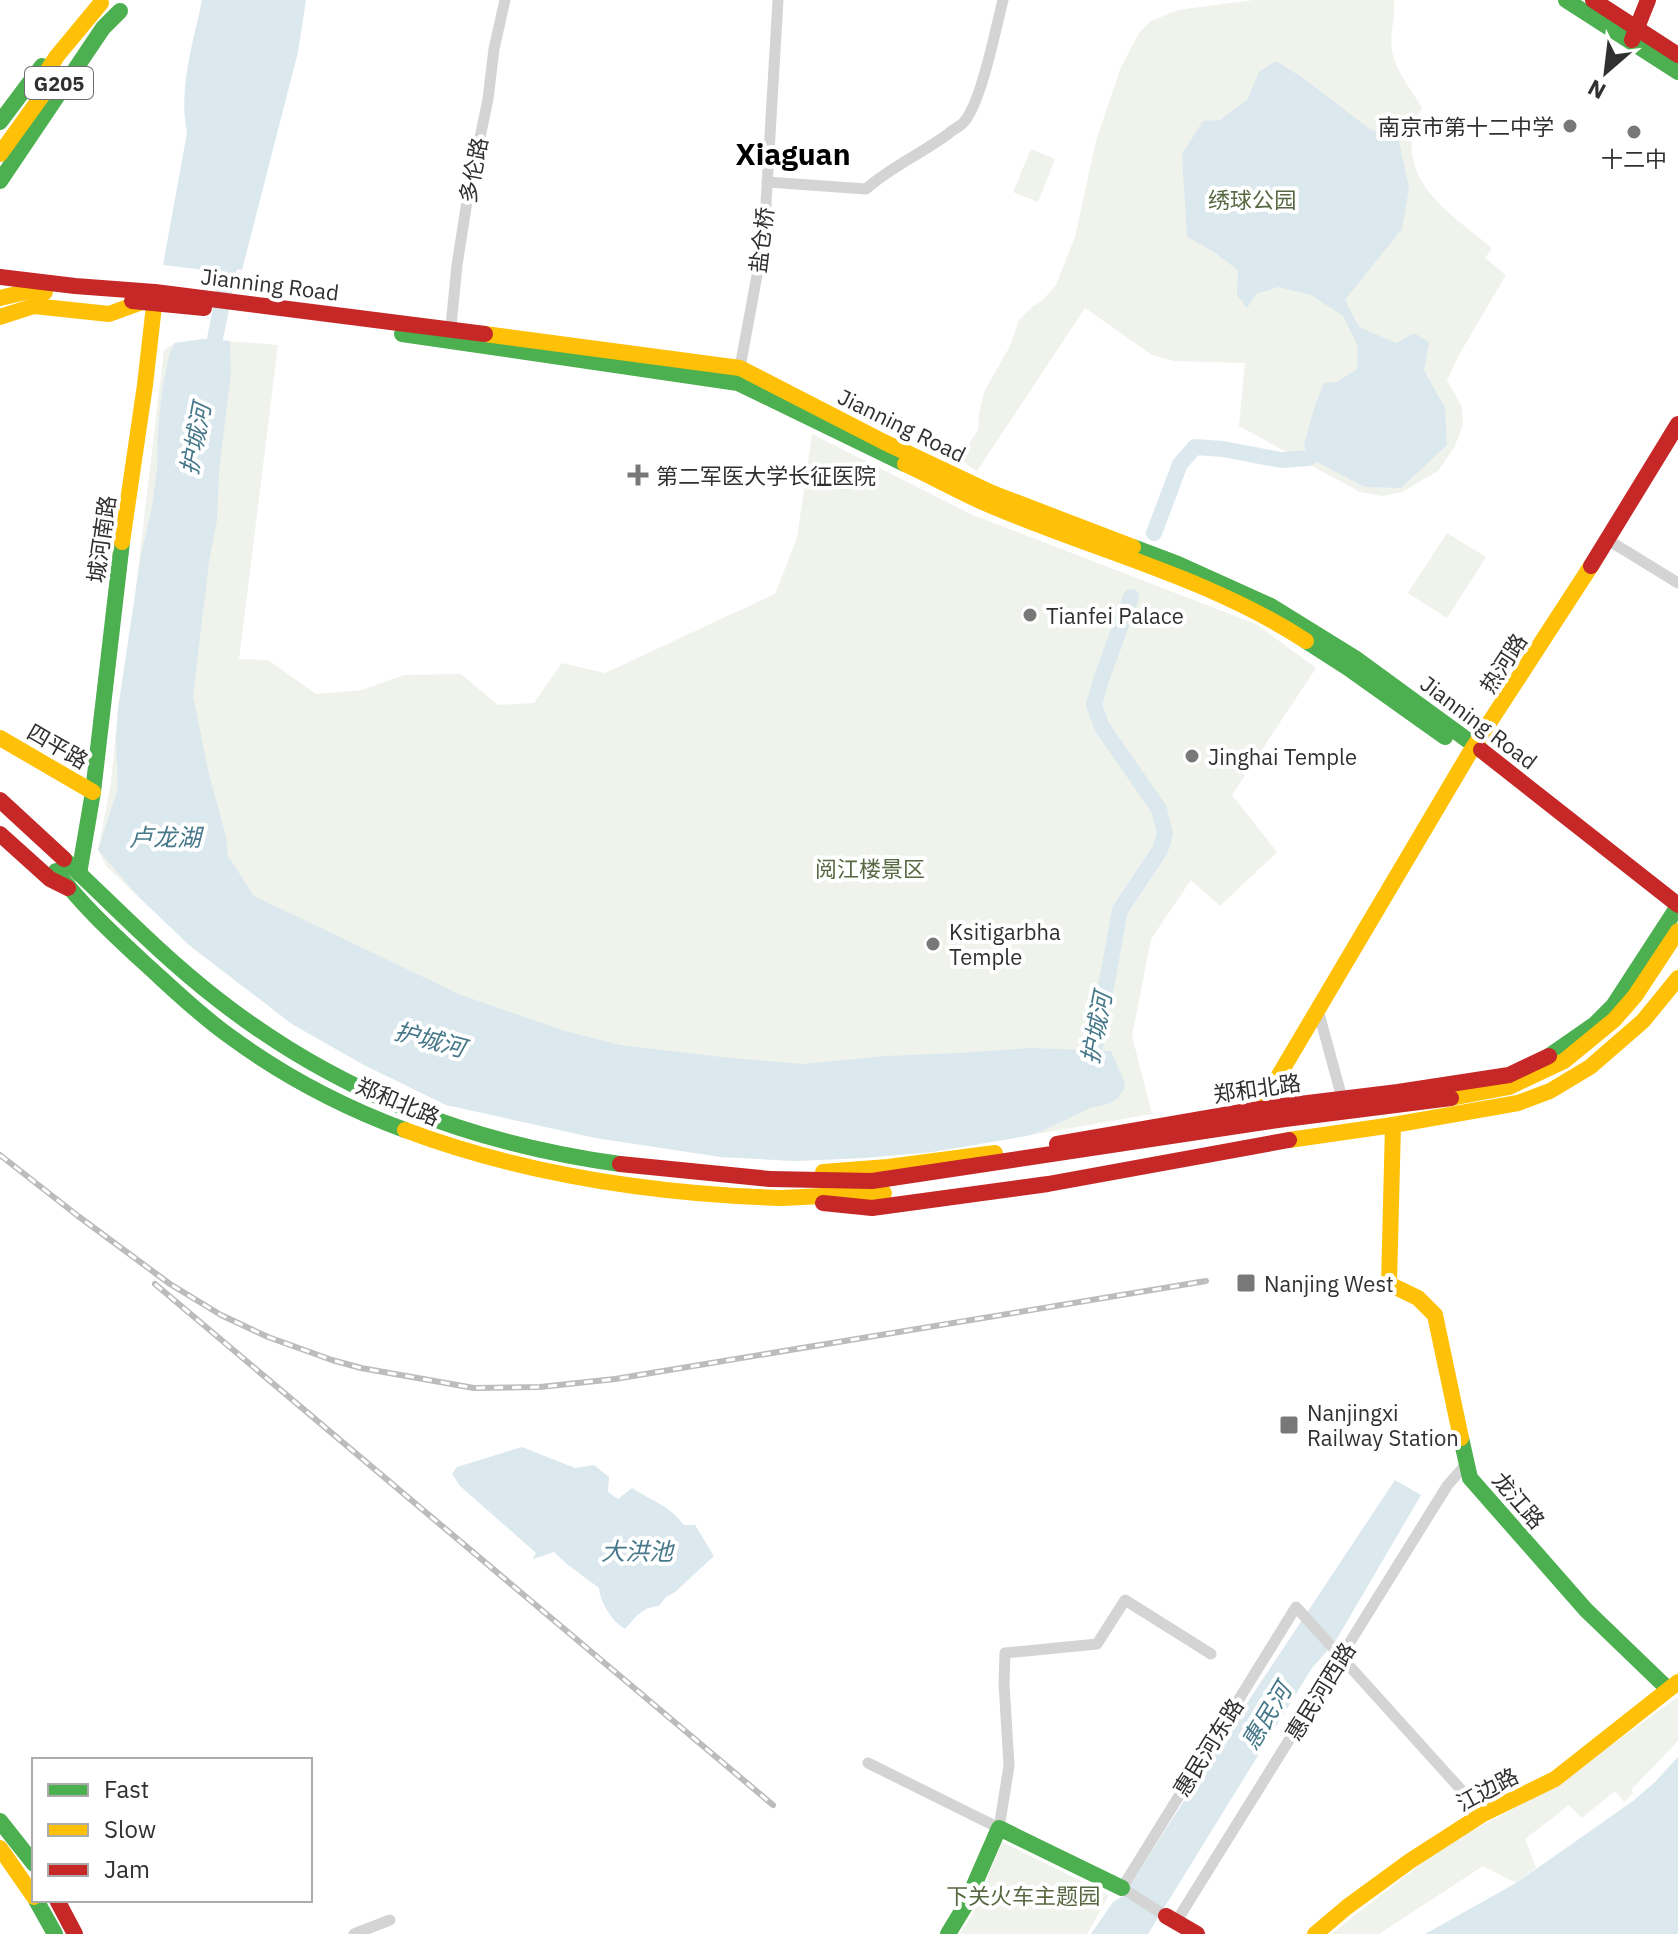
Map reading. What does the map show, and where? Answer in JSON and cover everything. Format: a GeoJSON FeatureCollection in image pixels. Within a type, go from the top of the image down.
{"type":"FeatureCollection","features":[{"type":"Feature","properties":{"kind":"main road"},"geometry":{"type":"LineString","coordinates":[[1566,0],[1678,55]]}},
{"type":"Feature","properties":{"kind":"main road"},"geometry":{"type":"LineString","coordinates":[[1593,0],[1678,72]]}},
{"type":"Feature","properties":{"kind":"main road"},"geometry":{"type":"LineString","coordinates":[[1634,35],[1648,0]]}},
{"type":"Feature","properties":{"kind":"main road"},"geometry":{"type":"LineString","coordinates":[[0,181],[103,28],[113,2]]}},
{"type":"Feature","properties":{"kind":"main road"},"geometry":{"type":"LineString","coordinates":[[0,139],[57,56],[113,2]]}},
{"type":"Feature","properties":{"kind":"main road"},"geometry":{"type":"LineString","coordinates":[[0,122],[82,13],[113,2]]}},
{"type":"Feature","properties":{"kind":"main road"},"geometry":{"type":"LineString","coordinates":[[0,188],[71,90],[113,2]]}},
{"type":"Feature","properties":{"kind":"main road","name":"G205"},"geometry":{"type":"LineString","coordinates":[[0,154],[113,2]]}},
{"type":"Feature","properties":{"kind":"main road","name":"G205"},"geometry":{"type":"LineString","coordinates":[[0,166],[113,2]]}},
{"type":"Feature","properties":{"kind":"main road","name":"Jianning Road"},"geometry":{"type":"LineString","coordinates":[[0,277],[75,286],[154,301]]}},
{"type":"Feature","properties":{"kind":"main road","name":"Jianning Road"},"geometry":{"type":"LineString","coordinates":[[0,298],[30,291],[244,307],[739,375],[992,493],[1178,564],[1271,606],[1355,658],[1678,906]]}},
{"type":"Feature","properties":{"kind":"main road"},"geometry":{"type":"LineString","coordinates":[[0,317],[34,306],[109,314],[154,301]]}},
{"type":"Feature","properties":{"kind":"main road","name":"城河南路"},"geometry":{"type":"LineString","coordinates":[[79,874],[93,792],[154,301]]}},
{"type":"Feature","properties":{"kind":"main road","name":"热河路"},"geometry":{"type":"LineString","coordinates":[[1259,1109],[1472,750],[1608,540],[1678,424]]}},
{"type":"Feature","properties":{"kind":"main road","name":"四平路"},"geometry":{"type":"LineString","coordinates":[[0,738],[93,792]]}},
{"type":"Feature","properties":{"kind":"main road"},"geometry":{"type":"LineString","coordinates":[[0,800],[60,865],[68,888]]}},
{"type":"Feature","properties":{"kind":"main road"},"geometry":{"type":"LineString","coordinates":[[0,815],[60,865]]}},
{"type":"Feature","properties":{"kind":"main road"},"geometry":{"type":"LineString","coordinates":[[0,834],[50,879],[68,888]]}},
{"type":"Feature","properties":{"kind":"main road","name":"郑和北路"},"geometry":{"type":"LineString","coordinates":[[60,865],[79,874],[149,942],[241,1017],[346,1080],[407,1109],[464,1130],[556,1154],[690,1174],[770,1179],[872,1181],[1285,1119],[1433,1102],[1509,1087],[1564,1061],[1614,1020],[1635,996],[1678,931]]}},
{"type":"Feature","properties":{"kind":"main road","name":"郑和北路"},"geometry":{"type":"LineString","coordinates":[[68,888],[181,997],[227,1034],[275,1066],[399,1128],[474,1154],[551,1172],[687,1194],[782,1198],[872,1208],[1048,1184],[1263,1144],[1518,1103],[1550,1091],[1590,1067],[1643,1021],[1678,978]]}},
{"type":"Feature","properties":{"kind":"main road","name":"郑和北路"},"geometry":{"type":"LineString","coordinates":[[770,1179],[888,1167],[1048,1145],[1259,1109],[1509,1075],[1549,1056],[1595,1024],[1613,1006],[1678,906]]}},
{"type":"Feature","properties":{"kind":"main road","name":"郑和北路"},"geometry":{"type":"LineString","coordinates":[[782,1198],[872,1195],[1281,1128],[1468,1106],[1511,1096],[1547,1085],[1598,1051],[1623,1028],[1678,954]]}},
{"type":"Feature","properties":{"kind":"main road"},"geometry":{"type":"LineString","coordinates":[[1259,1109],[1263,1144]]}},
{"type":"Feature","properties":{"kind":"main road","name":"龙江路"},"geometry":{"type":"LineString","coordinates":[[1393,1125],[1389,1284],[1418,1298],[1435,1315],[1470,1478],[1586,1610],[1673,1685]]}},
{"type":"Feature","properties":{"kind":"main road","name":"江边路"},"geometry":{"type":"LineString","coordinates":[[1315,1934],[1410,1861],[1483,1814],[1555,1779],[1673,1685]]}},
{"type":"Feature","properties":{"kind":"main road"},"geometry":{"type":"LineString","coordinates":[[0,1821],[32,1861]]}},
{"type":"Feature","properties":{"kind":"main road"},"geometry":{"type":"LineString","coordinates":[[948,1934],[965,1906],[999,1828],[1122,1888]]}},
{"type":"Feature","properties":{"kind":"main road"},"geometry":{"type":"LineString","coordinates":[[0,1848],[32,1894]]}},
{"type":"Feature","properties":{"kind":"main road"},"geometry":{"type":"LineString","coordinates":[[37,1902],[55,1934]]}},
{"type":"Feature","properties":{"kind":"main road"},"geometry":{"type":"LineString","coordinates":[[58,1902],[75,1934]]}},
{"type":"Feature","properties":{"kind":"main road"},"geometry":{"type":"LineString","coordinates":[[1171,1919],[1197,1934]]}},
{"type":"Feature","properties":{"kind":"street","name":"多伦路"},"geometry":{"type":"LineString","coordinates":[[450,335],[466,209],[505,0]]}},
{"type":"Feature","properties":{"kind":"street","name":"盐仓桥"},"geometry":{"type":"LineString","coordinates":[[739,375],[764,237],[778,0]]}},
{"type":"Feature","properties":{"kind":"street"},"geometry":{"type":"LineString","coordinates":[[767,182],[866,189],[882,175],[923,152],[964,122],[986,67],[1003,0]]}},
{"type":"Feature","properties":{"kind":"street"},"geometry":{"type":"LineString","coordinates":[[1608,540],[1678,583]]}},
{"type":"Feature","properties":{"kind":"street"},"geometry":{"type":"LineString","coordinates":[[1317,1009],[1342,1098],[1393,1125]]}},
{"type":"Feature","properties":{"kind":"street","name":"惠民河西路"},"geometry":{"type":"LineString","coordinates":[[1171,1919],[1447,1486],[1467,1463]]}},
{"type":"Feature","properties":{"kind":"street"},"geometry":{"type":"LineString","coordinates":[[868,1763],[999,1828],[1009,1766],[1005,1653],[1097,1644],[1125,1600],[1211,1654]]}},
{"type":"Feature","properties":{"kind":"street","name":"惠民河东路"},"geometry":{"type":"LineString","coordinates":[[1122,1888],[1298,1609],[1340,1654]]}},
{"type":"Feature","properties":{"kind":"street"},"geometry":{"type":"LineString","coordinates":[[1340,1654],[1483,1814]]}},
{"type":"Feature","properties":{"kind":"street"},"geometry":{"type":"LineString","coordinates":[[1122,1888],[1171,1919]]}},
{"type":"Feature","properties":{"kind":"street"},"geometry":{"type":"LineString","coordinates":[[354,1934],[390,1920]]}},
{"type":"Feature","properties":{"kind":"green space","name":"绣球公园"},"geometry":{"type":"Polygon","coordinates":[[[1254,0],[1394,0],[1392,51],[1404,80],[1422,107],[1413,130],[1412,150],[1416,168],[1434,198],[1492,248],[1485,258],[1506,275],[1447,380],[1462,407],[1463,425],[1454,448],[1438,471],[1402,492],[1382,496],[1360,492],[1239,426],[1245,363],[1174,361],[1152,355],[1085,308],[977,471],[959,459],[978,430],[984,392],[1010,346],[1019,320],[1056,285],[1075,237],[1096,141],[1121,67],[1139,33],[1151,21],[1178,10],[1254,0]]]}},
{"type":"Feature","properties":{"kind":"green space"},"geometry":{"type":"Polygon","coordinates":[[[1031,149],[1055,159],[1038,202],[1013,192],[1031,149]]]}},
{"type":"Feature","properties":{"kind":"green space","name":"阅江楼景区"},"geometry":{"type":"Polygon","coordinates":[[[203,339],[278,345],[239,659],[268,660],[316,694],[362,690],[404,675],[461,674],[498,705],[534,703],[562,663],[605,673],[775,594],[797,538],[812,434],[973,515],[1256,624],[1316,668],[1232,795],[1277,852],[1220,906],[1191,880],[1151,939],[1132,1036],[1152,1114],[932,1152],[795,1161],[721,1157],[596,1138],[446,1105],[364,1065],[292,1024],[189,945],[107,867],[98,850],[111,783],[164,350],[175,343],[203,339]]]}},
{"type":"Feature","properties":{"kind":"green space"},"geometry":{"type":"Polygon","coordinates":[[[1447,533],[1486,557],[1447,618],[1408,593],[1447,533]]]}},
{"type":"Feature","properties":{"kind":"green space"},"geometry":{"type":"Polygon","coordinates":[[[1678,1697],[1678,1741],[1631,1790],[1633,1793],[1624,1802],[1615,1791],[1582,1818],[1569,1805],[1525,1839],[1536,1868],[1516,1883],[1483,1866],[1379,1934],[1331,1934],[1448,1843],[1506,1813],[1582,1766],[1678,1697]]]}},
{"type":"Feature","properties":{"kind":"green space","name":"下关火车主题园"},"geometry":{"type":"Polygon","coordinates":[[[1002,1842],[1109,1895],[1087,1934],[959,1934],[973,1914],[1002,1842]]]}},
{"type":"Feature","properties":{"kind":"water"},"geometry":{"type":"Polygon","coordinates":[[[202,0],[306,0],[298,52],[242,270],[232,269],[231,273],[163,265],[187,133],[185,83],[202,0]]]}},
{"type":"Feature","properties":{"kind":"water"},"geometry":{"type":"Polygon","coordinates":[[[1276,61],[1371,130],[1398,137],[1409,188],[1402,229],[1345,300],[1359,327],[1396,343],[1414,333],[1429,342],[1424,370],[1445,408],[1447,445],[1401,488],[1365,487],[1309,458],[1304,445],[1324,383],[1337,382],[1357,369],[1358,347],[1343,316],[1311,295],[1278,287],[1256,294],[1247,308],[1237,295],[1238,270],[1187,237],[1182,154],[1203,121],[1220,120],[1247,100],[1259,72],[1276,61]]]}},
{"type":"Feature","properties":{"kind":"water","name":"卢龙湖"},"geometry":{"type":"Polygon","coordinates":[[[203,339],[230,341],[231,371],[219,472],[217,520],[193,696],[228,856],[254,896],[461,995],[565,1031],[620,1045],[803,1064],[1031,1048],[1111,1051],[1125,1083],[1118,1098],[1027,1136],[932,1152],[863,1158],[795,1161],[721,1157],[596,1138],[446,1105],[364,1065],[292,1024],[189,945],[138,896],[98,850],[118,788],[118,709],[141,555],[152,507],[162,391],[169,355],[175,343],[203,339]]]}},
{"type":"Feature","properties":{"kind":"water","name":"大洪池"},"geometry":{"type":"Polygon","coordinates":[[[522,1447],[575,1468],[594,1465],[609,1477],[608,1492],[618,1499],[632,1488],[666,1508],[684,1525],[695,1525],[714,1556],[659,1606],[644,1611],[625,1629],[608,1612],[599,1588],[554,1552],[533,1559],[536,1553],[460,1486],[452,1474],[457,1467],[522,1447]]]}},
{"type":"Feature","properties":{"kind":"water","name":"惠民河"},"geometry":{"type":"Polygon","coordinates":[[[1395,1480],[1421,1495],[1335,1642],[1312,1668],[1148,1934],[1091,1934],[1113,1902],[1123,1896],[1395,1480]]]}},
{"type":"Feature","properties":{"kind":"water"},"geometry":{"type":"Polygon","coordinates":[[[1678,1757],[1678,1934],[1425,1934],[1516,1883],[1633,1801],[1678,1757]]]}},
{"type":"Feature","properties":{"kind":"waterway","name":"护城河"},"geometry":{"type":"LineString","coordinates":[[211,359],[232,253]]}},
{"type":"Feature","properties":{"kind":"waterway"},"geometry":{"type":"LineString","coordinates":[[1154,533],[1180,464],[1195,447],[1281,460],[1309,458]]}},
{"type":"Feature","properties":{"kind":"waterway","name":"护城河"},"geometry":{"type":"LineString","coordinates":[[1088,1070],[1120,910],[1160,850],[1165,834],[1159,809],[1102,727],[1094,705],[1131,597]]}},
{"type":"Feature","properties":{"kind":"railway"},"geometry":{"type":"LineString","coordinates":[[0,1155],[170,1284],[221,1315],[268,1337],[332,1360],[474,1388],[540,1387],[615,1379],[1206,1281]]}},
{"type":"Feature","properties":{"kind":"railway"},"geometry":{"type":"LineString","coordinates":[[155,1284],[773,1805]]}},
{"type":"Feature","properties":{"kind":"traffic: fast"},"geometry":{"type":"LineString","coordinates":[[1566,0],[1678,72]]}},
{"type":"Feature","properties":{"kind":"traffic: fast"},"geometry":{"type":"LineString","coordinates":[[0,181],[103,28],[120,11]]}},
{"type":"Feature","properties":{"kind":"traffic: fast"},"geometry":{"type":"LineString","coordinates":[[0,122],[42,66]]}},
{"type":"Feature","properties":{"kind":"traffic: fast"},"geometry":{"type":"LineString","coordinates":[[402,334],[738,383],[905,464]]}},
{"type":"Feature","properties":{"kind":"traffic: fast"},"geometry":{"type":"LineString","coordinates":[[79,874],[93,792],[122,542]]}},
{"type":"Feature","properties":{"kind":"traffic: fast"},"geometry":{"type":"LineString","coordinates":[[1133,547],[1271,606],[1355,658],[1481,750]]}},
{"type":"Feature","properties":{"kind":"traffic: fast"},"geometry":{"type":"LineString","coordinates":[[1306,641],[1445,737]]}},
{"type":"Feature","properties":{"kind":"traffic: fast"},"geometry":{"type":"LineString","coordinates":[[64,859],[196,982],[262,1032],[309,1061],[357,1087],[458,1127],[510,1143],[620,1164]]}},
{"type":"Feature","properties":{"kind":"traffic: fast"},"geometry":{"type":"LineString","coordinates":[[56,871],[107,928],[183,998],[249,1050],[314,1089],[405,1130]]}},
{"type":"Feature","properties":{"kind":"traffic: fast"},"geometry":{"type":"LineString","coordinates":[[1549,1056],[1595,1024],[1613,1006],[1678,906]]}},
{"type":"Feature","properties":{"kind":"traffic: fast"},"geometry":{"type":"LineString","coordinates":[[1461,1438],[1470,1478],[1586,1610],[1668,1689]]}},
{"type":"Feature","properties":{"kind":"traffic: fast"},"geometry":{"type":"LineString","coordinates":[[0,1821],[32,1861]]}},
{"type":"Feature","properties":{"kind":"traffic: fast"},"geometry":{"type":"LineString","coordinates":[[948,1934],[965,1906],[999,1828],[1122,1888]]}},
{"type":"Feature","properties":{"kind":"traffic: fast"},"geometry":{"type":"LineString","coordinates":[[37,1902],[55,1934]]}},
{"type":"Feature","properties":{"kind":"traffic: slow"},"geometry":{"type":"LineString","coordinates":[[40,82],[57,56],[101,3]]}},
{"type":"Feature","properties":{"kind":"traffic: slow"},"geometry":{"type":"LineString","coordinates":[[0,154],[57,75]]}},
{"type":"Feature","properties":{"kind":"traffic: slow"},"geometry":{"type":"LineString","coordinates":[[0,298],[30,291],[45,292]]}},
{"type":"Feature","properties":{"kind":"traffic: slow"},"geometry":{"type":"LineString","coordinates":[[122,542],[155,297]]}},
{"type":"Feature","properties":{"kind":"traffic: slow"},"geometry":{"type":"LineString","coordinates":[[0,317],[34,306],[109,314],[142,302]]}},
{"type":"Feature","properties":{"kind":"traffic: slow"},"geometry":{"type":"LineString","coordinates":[[485,334],[740,368],[992,493],[1133,547]]}},
{"type":"Feature","properties":{"kind":"traffic: slow"},"geometry":{"type":"LineString","coordinates":[[905,464],[987,504],[1230,599],[1306,641]]}},
{"type":"Feature","properties":{"kind":"traffic: slow"},"geometry":{"type":"LineString","coordinates":[[1259,1114],[1259,1109],[1469,754],[1591,566]]}},
{"type":"Feature","properties":{"kind":"traffic: slow"},"geometry":{"type":"LineString","coordinates":[[0,738],[93,792]]}},
{"type":"Feature","properties":{"kind":"traffic: slow"},"geometry":{"type":"LineString","coordinates":[[1451,1098],[1509,1087],[1564,1061],[1614,1020],[1635,996],[1678,931]]}},
{"type":"Feature","properties":{"kind":"traffic: slow"},"geometry":{"type":"LineString","coordinates":[[1289,1140],[1518,1103],[1550,1091],[1590,1067],[1643,1021],[1678,978]]}},
{"type":"Feature","properties":{"kind":"traffic: slow"},"geometry":{"type":"LineString","coordinates":[[1393,1125],[1389,1284],[1418,1298],[1435,1315],[1461,1438]]}},
{"type":"Feature","properties":{"kind":"traffic: slow"},"geometry":{"type":"LineString","coordinates":[[405,1130],[497,1159],[590,1179],[686,1192],[782,1198]]}},
{"type":"Feature","properties":{"kind":"traffic: slow"},"geometry":{"type":"LineString","coordinates":[[823,1172],[995,1153]]}},
{"type":"Feature","properties":{"kind":"traffic: slow"},"geometry":{"type":"LineString","coordinates":[[782,1198],[884,1193]]}},
{"type":"Feature","properties":{"kind":"traffic: slow"},"geometry":{"type":"LineString","coordinates":[[1315,1934],[1410,1861],[1483,1814],[1555,1779],[1678,1682]]}},
{"type":"Feature","properties":{"kind":"traffic: slow"},"geometry":{"type":"LineString","coordinates":[[0,1848],[32,1894]]}},
{"type":"Feature","properties":{"kind":"traffic: jam"},"geometry":{"type":"LineString","coordinates":[[1593,0],[1678,55]]}},
{"type":"Feature","properties":{"kind":"traffic: jam"},"geometry":{"type":"LineString","coordinates":[[1632,40],[1648,0]]}},
{"type":"Feature","properties":{"kind":"traffic: jam"},"geometry":{"type":"LineString","coordinates":[[0,277],[155,292],[485,334]]}},
{"type":"Feature","properties":{"kind":"traffic: jam"},"geometry":{"type":"LineString","coordinates":[[132,301],[204,308]]}},
{"type":"Feature","properties":{"kind":"traffic: jam"},"geometry":{"type":"LineString","coordinates":[[1591,566],[1678,424]]}},
{"type":"Feature","properties":{"kind":"traffic: jam"},"geometry":{"type":"LineString","coordinates":[[1481,750],[1678,905]]}},
{"type":"Feature","properties":{"kind":"traffic: jam"},"geometry":{"type":"LineString","coordinates":[[0,800],[64,859]]}},
{"type":"Feature","properties":{"kind":"traffic: jam"},"geometry":{"type":"LineString","coordinates":[[0,834],[50,879],[68,888]]}},
{"type":"Feature","properties":{"kind":"traffic: jam"},"geometry":{"type":"LineString","coordinates":[[1057,1144],[1259,1109],[1509,1075],[1549,1056]]}},
{"type":"Feature","properties":{"kind":"traffic: jam"},"geometry":{"type":"LineString","coordinates":[[770,1179],[872,1181],[1285,1119],[1451,1098]]}},
{"type":"Feature","properties":{"kind":"traffic: jam"},"geometry":{"type":"LineString","coordinates":[[823,1203],[872,1208],[1048,1184],[1289,1140]]}},
{"type":"Feature","properties":{"kind":"traffic: jam"},"geometry":{"type":"LineString","coordinates":[[620,1164],[770,1179]]}},
{"type":"Feature","properties":{"kind":"traffic: jam"},"geometry":{"type":"LineString","coordinates":[[58,1902],[75,1934]]}},
{"type":"Feature","properties":{"kind":"traffic: jam"},"geometry":{"type":"LineString","coordinates":[[1166,1916],[1197,1934]]}},
{"type":"Feature","properties":{"kind":"place","name":"南京市第十二中学"},"geometry":{"type":"Point","coordinates":[1570,126]}},
{"type":"Feature","properties":{"kind":"place","name":"十二中"},"geometry":{"type":"Point","coordinates":[1634,132]}},
{"type":"Feature","properties":{"kind":"place","name":"第二军医大学长征医院"},"geometry":{"type":"Point","coordinates":[638,475]}},
{"type":"Feature","properties":{"kind":"place","name":"Tianfei Palace"},"geometry":{"type":"Point","coordinates":[1030,615]}},
{"type":"Feature","properties":{"kind":"place","name":"Jinghai Temple"},"geometry":{"type":"Point","coordinates":[1192,756]}},
{"type":"Feature","properties":{"kind":"place","name":"Ksitigarbha Temple"},"geometry":{"type":"Point","coordinates":[933,944]}},
{"type":"Feature","properties":{"kind":"place","name":"Nanjing West"},"geometry":{"type":"Point","coordinates":[1246,1283]}},
{"type":"Feature","properties":{"kind":"place","name":"Nanjingxi Railway Station"},"geometry":{"type":"Point","coordinates":[1289,1425]}},
{"type":"Feature","properties":{"kind":"district","name":"Xiaguan"},"geometry":{"type":"Point","coordinates":[793,153]}}]}
